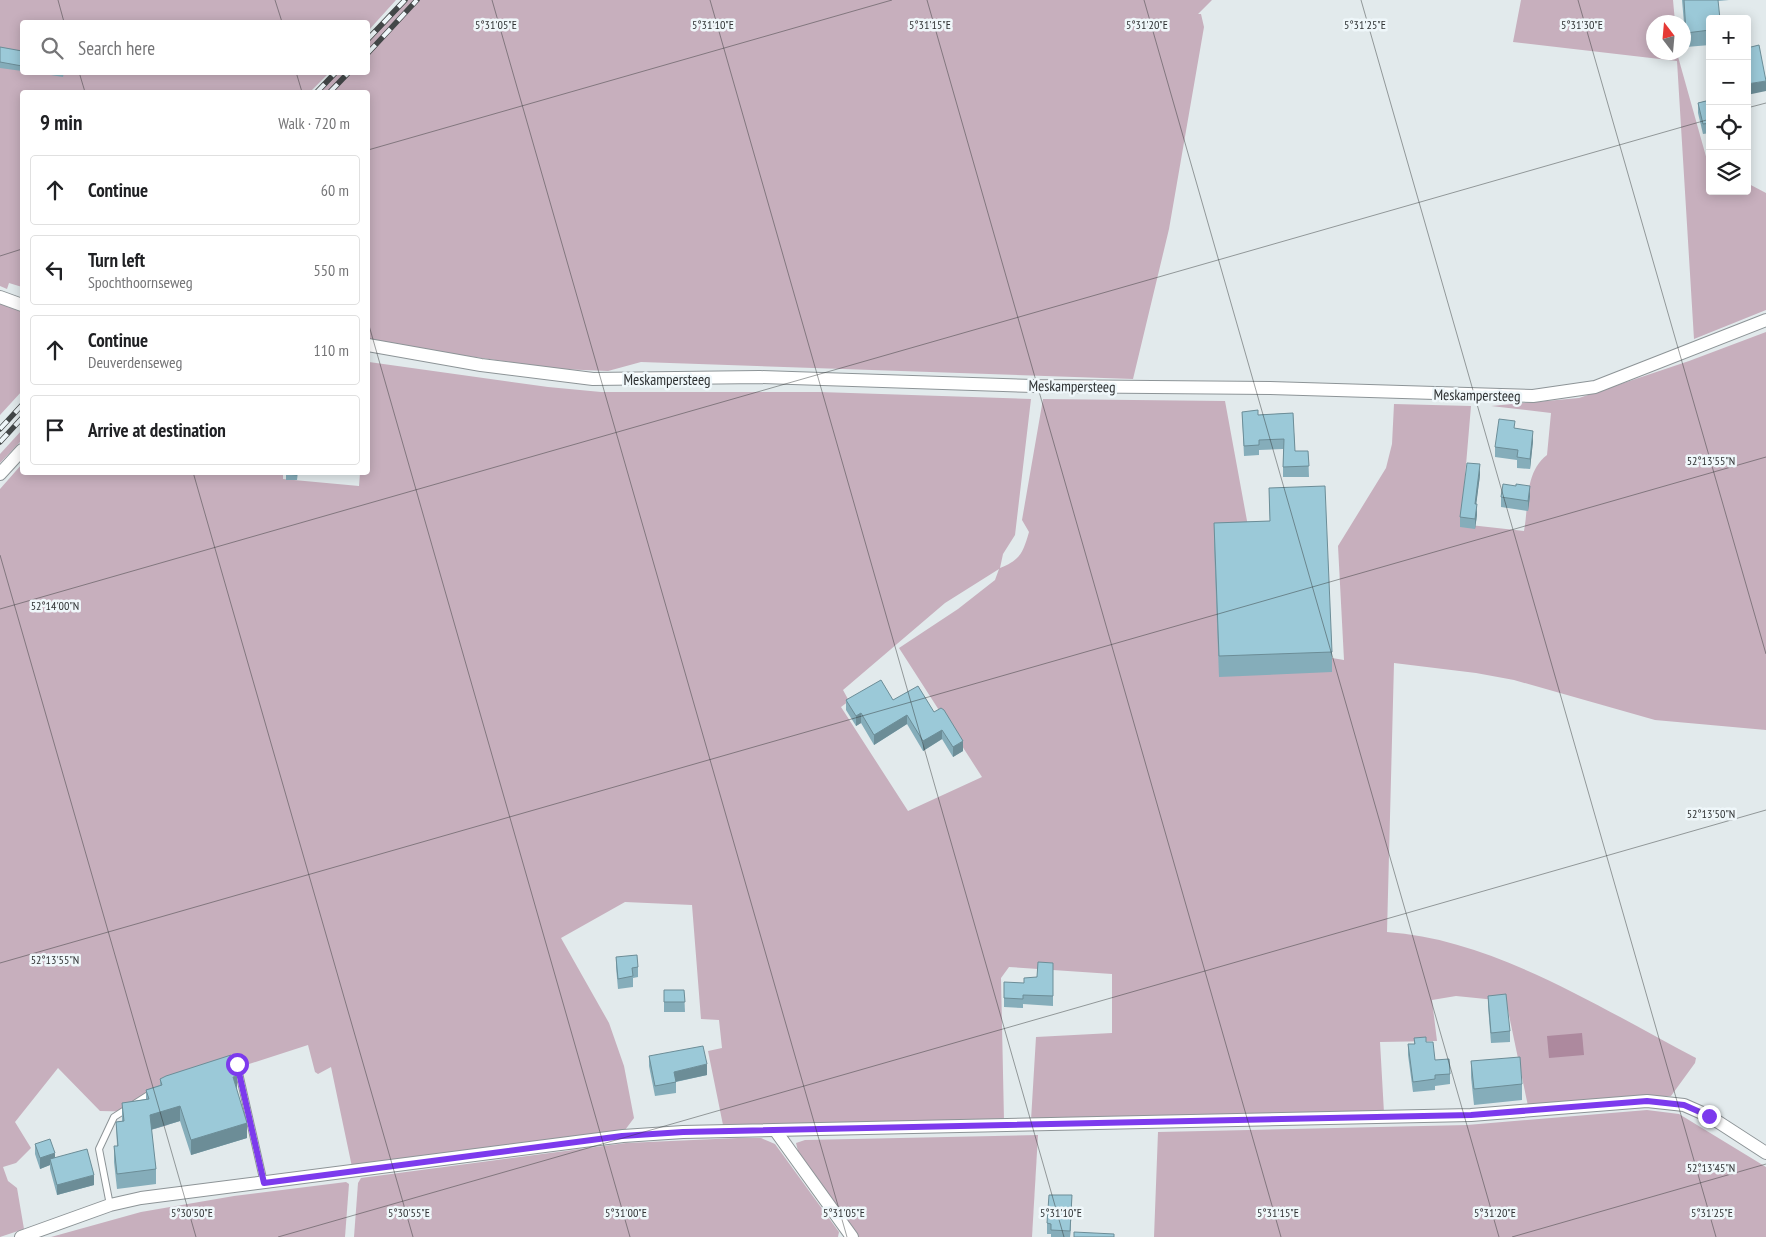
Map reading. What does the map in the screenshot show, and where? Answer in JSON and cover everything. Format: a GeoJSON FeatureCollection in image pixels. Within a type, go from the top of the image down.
{"type":"FeatureCollection","features":[{"type":"Feature","properties":{"kind":"street"},"geometry":{"type":"LineString","coordinates":[[0,297],[20,304]]}},
{"type":"Feature","properties":{"kind":"street","name":"Meskampersteeg"},"geometry":{"type":"LineString","coordinates":[[370,345],[481,365],[593,379],[760,377],[1034,386],[1270,388],[1533,396],[1595,387],[1766,320]]}},
{"type":"Feature","properties":{"kind":"street"},"geometry":{"type":"LineString","coordinates":[[0,474],[20,452]]}},
{"type":"Feature","properties":{"kind":"street"},"geometry":{"type":"LineString","coordinates":[[20,1237],[110,1205],[141,1198],[638,1134],[1471,1115],[1647,1101],[1684,1105],[1709,1116],[1766,1153]]}},
{"type":"Feature","properties":{"kind":"street"},"geometry":{"type":"LineString","coordinates":[[775,1130],[852,1237]]}},
{"type":"Feature","properties":{"kind":"lane"},"geometry":{"type":"LineString","coordinates":[[237,1064],[264,1183]]}},
{"type":"Feature","properties":{"kind":"lane"},"geometry":{"type":"LineString","coordinates":[[110,1205],[99,1149],[114,1117],[139,1099],[162,1088]]}},
{"type":"Feature","properties":{"kind":"shaded area"},"geometry":{"type":"Polygon","coordinates":[[[0,0],[396,0],[370,29],[370,20],[20,20],[20,75],[327,75],[312,90],[20,90],[20,286],[9,283],[7,289],[0,286],[0,0]]]}},
{"type":"Feature","properties":{"kind":"shaded area"},"geometry":{"type":"Polygon","coordinates":[[[406,0],[1212,0],[1198,14],[1201,14],[1204,27],[1169,229],[1133,379],[641,362],[608,371],[559,369],[370,342],[370,90],[320,90],[335,75],[370,75],[370,38],[406,0]]]}},
{"type":"Feature","properties":{"kind":"shaded area"},"geometry":{"type":"Polygon","coordinates":[[[1521,0],[1673,0],[1674,15],[1646,15],[1646,57],[1513,42],[1521,0]]]}},
{"type":"Feature","properties":{"kind":"shaded area"},"geometry":{"type":"Polygon","coordinates":[[[1668,60],[1679,60],[1706,156],[1706,195],[1751,195],[1751,185],[1766,193],[1766,310],[1694,339],[1677,61],[1668,60]]]}},
{"type":"Feature","properties":{"kind":"shaded area"},"geometry":{"type":"Polygon","coordinates":[[[0,304],[20,310],[20,393],[0,415],[0,304]]]}},
{"type":"Feature","properties":{"kind":"shaded area"},"geometry":{"type":"Polygon","coordinates":[[[1766,332],[1766,730],[1655,720],[1514,680],[1476,673],[1394,663],[1387,932],[1427,937],[1507,962],[1585,998],[1696,1058],[1695,1063],[1671,1096],[1628,1096],[1528,1106],[1506,1001],[1456,996],[1432,1000],[1437,1041],[1380,1042],[1384,1113],[1031,1120],[1036,1037],[1112,1033],[1112,974],[1009,967],[1001,978],[1004,1120],[723,1125],[708,1051],[722,1048],[719,1020],[701,1019],[692,905],[625,902],[561,938],[609,1023],[624,1066],[634,1118],[625,1130],[352,1167],[331,1067],[318,1074],[315,1072],[308,1045],[159,1093],[168,1125],[154,1129],[144,1112],[100,1111],[58,1068],[15,1122],[31,1148],[16,1163],[3,1167],[8,1181],[17,1188],[24,1229],[0,1237],[0,489],[20,466],[20,475],[283,475],[283,479],[359,486],[360,475],[370,475],[370,362],[548,387],[601,392],[820,392],[1031,399],[1015,535],[1003,554],[1000,568],[1012,562],[1020,555],[1029,532],[1022,520],[1043,399],[1225,401],[1252,548],[1278,649],[1344,660],[1338,546],[1386,468],[1392,444],[1394,404],[1471,406],[1461,524],[1524,531],[1531,480],[1534,471],[1547,455],[1551,413],[1491,406],[1579,398],[1689,361],[1766,332]],[[999,569],[945,603],[843,690],[849,701],[841,707],[908,811],[982,777],[899,648],[958,609],[995,580],[999,569]]]}},
{"type":"Feature","properties":{"kind":"shaded area"},"geometry":{"type":"Polygon","coordinates":[[[20,432],[20,442],[0,463],[0,454],[20,432]]]}},
{"type":"Feature","properties":{"kind":"shaded area"},"geometry":{"type":"Polygon","coordinates":[[[1582,1033],[1584,1055],[1549,1058],[1547,1036],[1582,1033]]]}},
{"type":"Feature","properties":{"kind":"shaded area"},"geometry":{"type":"Polygon","coordinates":[[[1647,1110],[1679,1114],[1766,1167],[1766,1237],[1154,1237],[1158,1132],[1467,1125],[1647,1110]]]}},
{"type":"Feature","properties":{"kind":"shaded area"},"geometry":{"type":"Polygon","coordinates":[[[1038,1135],[1032,1237],[859,1237],[799,1155],[796,1143],[805,1140],[1038,1135]]]}},
{"type":"Feature","properties":{"kind":"shaded area"},"geometry":{"type":"Polygon","coordinates":[[[761,1138],[775,1144],[839,1232],[838,1237],[354,1237],[358,1183],[361,1178],[626,1143],[761,1138]]]}},
{"type":"Feature","properties":{"kind":"shaded area"},"geometry":{"type":"Polygon","coordinates":[[[346,1182],[349,1184],[345,1237],[51,1237],[141,1212],[234,1196],[346,1182]]]}},
{"type":"Feature","properties":{"kind":"building"},"geometry":{"type":"Polygon","coordinates":[[[1684,0],[1718,0],[1720,15],[1706,15],[1706,30],[1691,32],[1691,15],[1685,15],[1684,0]]]}},
{"type":"Feature","properties":{"kind":"building"},"geometry":{"type":"Polygon","coordinates":[[[1759,45],[1766,81],[1751,83],[1751,47],[1759,45]]]}},
{"type":"Feature","properties":{"kind":"building"},"geometry":{"type":"Polygon","coordinates":[[[0,47],[20,51],[20,66],[0,62],[0,47]]]}},
{"type":"Feature","properties":{"kind":"building"},"geometry":{"type":"Polygon","coordinates":[[[1706,101],[1706,124],[1703,124],[1698,103],[1706,101]]]}},
{"type":"Feature","properties":{"kind":"building"},"geometry":{"type":"Polygon","coordinates":[[[1258,410],[1258,415],[1293,413],[1295,451],[1308,451],[1309,466],[1283,467],[1284,439],[1259,440],[1259,445],[1244,446],[1242,412],[1258,410]]]}},
{"type":"Feature","properties":{"kind":"building"},"geometry":{"type":"Polygon","coordinates":[[[1499,419],[1515,421],[1514,428],[1533,431],[1530,459],[1517,457],[1518,450],[1495,447],[1499,419]]]}},
{"type":"Feature","properties":{"kind":"building"},"geometry":{"type":"Polygon","coordinates":[[[1467,463],[1480,464],[1475,519],[1460,517],[1467,463]]]}},
{"type":"Feature","properties":{"kind":"building"},"geometry":{"type":"Polygon","coordinates":[[[1503,484],[1530,486],[1528,501],[1501,497],[1503,484]]]}},
{"type":"Feature","properties":{"kind":"building"},"geometry":{"type":"Polygon","coordinates":[[[1325,486],[1332,652],[1219,656],[1214,523],[1270,521],[1269,488],[1325,486]]]}},
{"type":"Feature","properties":{"kind":"building"},"geometry":{"type":"Polygon","coordinates":[[[881,680],[893,700],[918,686],[934,712],[941,708],[944,710],[963,741],[953,747],[942,730],[923,741],[907,715],[874,735],[861,713],[856,716],[846,700],[881,680]]]}},
{"type":"Feature","properties":{"kind":"building"},"geometry":{"type":"Polygon","coordinates":[[[637,955],[638,967],[632,968],[633,976],[618,979],[616,957],[637,955]]]}},
{"type":"Feature","properties":{"kind":"building"},"geometry":{"type":"Polygon","coordinates":[[[1038,962],[1053,963],[1053,996],[1023,995],[1023,999],[1004,998],[1004,982],[1024,983],[1024,978],[1037,977],[1038,962]]]}},
{"type":"Feature","properties":{"kind":"building"},"geometry":{"type":"Polygon","coordinates":[[[664,990],[684,990],[685,1002],[664,1002],[664,990]]]}},
{"type":"Feature","properties":{"kind":"building"},"geometry":{"type":"Polygon","coordinates":[[[1506,994],[1510,1031],[1491,1033],[1488,996],[1506,994]]]}},
{"type":"Feature","properties":{"kind":"building"},"geometry":{"type":"Polygon","coordinates":[[[1426,1037],[1426,1042],[1433,1042],[1435,1060],[1449,1059],[1450,1074],[1435,1075],[1435,1079],[1413,1082],[1408,1044],[1415,1044],[1414,1038],[1426,1037]]]}},
{"type":"Feature","properties":{"kind":"building"},"geometry":{"type":"Polygon","coordinates":[[[703,1046],[707,1064],[674,1072],[676,1082],[655,1086],[649,1056],[703,1046]]]}},
{"type":"Feature","properties":{"kind":"building"},"geometry":{"type":"Polygon","coordinates":[[[231,1055],[237,1076],[233,1077],[247,1123],[191,1140],[180,1106],[150,1115],[156,1169],[117,1174],[114,1146],[118,1146],[116,1122],[124,1121],[122,1103],[149,1099],[146,1090],[162,1085],[160,1079],[231,1055]]]}},
{"type":"Feature","properties":{"kind":"building"},"geometry":{"type":"Polygon","coordinates":[[[1520,1057],[1522,1084],[1474,1089],[1471,1061],[1520,1057]]]}},
{"type":"Feature","properties":{"kind":"building"},"geometry":{"type":"Polygon","coordinates":[[[50,1139],[55,1153],[40,1158],[35,1144],[50,1139]]]}},
{"type":"Feature","properties":{"kind":"building"},"geometry":{"type":"Polygon","coordinates":[[[87,1149],[94,1175],[57,1185],[50,1159],[87,1149]]]}},
{"type":"Feature","properties":{"kind":"building"},"geometry":{"type":"Polygon","coordinates":[[[1049,1195],[1072,1195],[1070,1231],[1051,1230],[1051,1224],[1047,1223],[1049,1195]]]}},
{"type":"Feature","properties":{"kind":"building"},"geometry":{"type":"Polygon","coordinates":[[[1074,1232],[1114,1234],[1114,1237],[1074,1237],[1074,1232]]]}},
{"type":"Feature","properties":{"kind":"railway"},"geometry":{"type":"LineString","coordinates":[[370,37],[405,0]]}},
{"type":"Feature","properties":{"kind":"railway"},"geometry":{"type":"LineString","coordinates":[[370,51],[417,0]]}},
{"type":"Feature","properties":{"kind":"railway"},"geometry":{"type":"LineString","coordinates":[[319,90],[333,75]]}},
{"type":"Feature","properties":{"kind":"railway"},"geometry":{"type":"LineString","coordinates":[[332,90],[346,75]]}},
{"type":"Feature","properties":{"kind":"railway"},"geometry":{"type":"LineString","coordinates":[[0,429],[20,407]]}},
{"type":"Feature","properties":{"kind":"railway"},"geometry":{"type":"LineString","coordinates":[[0,442],[20,420]]}},
{"type":"Feature","properties":{"kind":"route"},"geometry":{"type":"LineString","coordinates":[[237,1064],[264,1183],[638,1134],[741,1130],[1471,1115],[1647,1101],[1684,1105],[1709,1116]]}}]}
